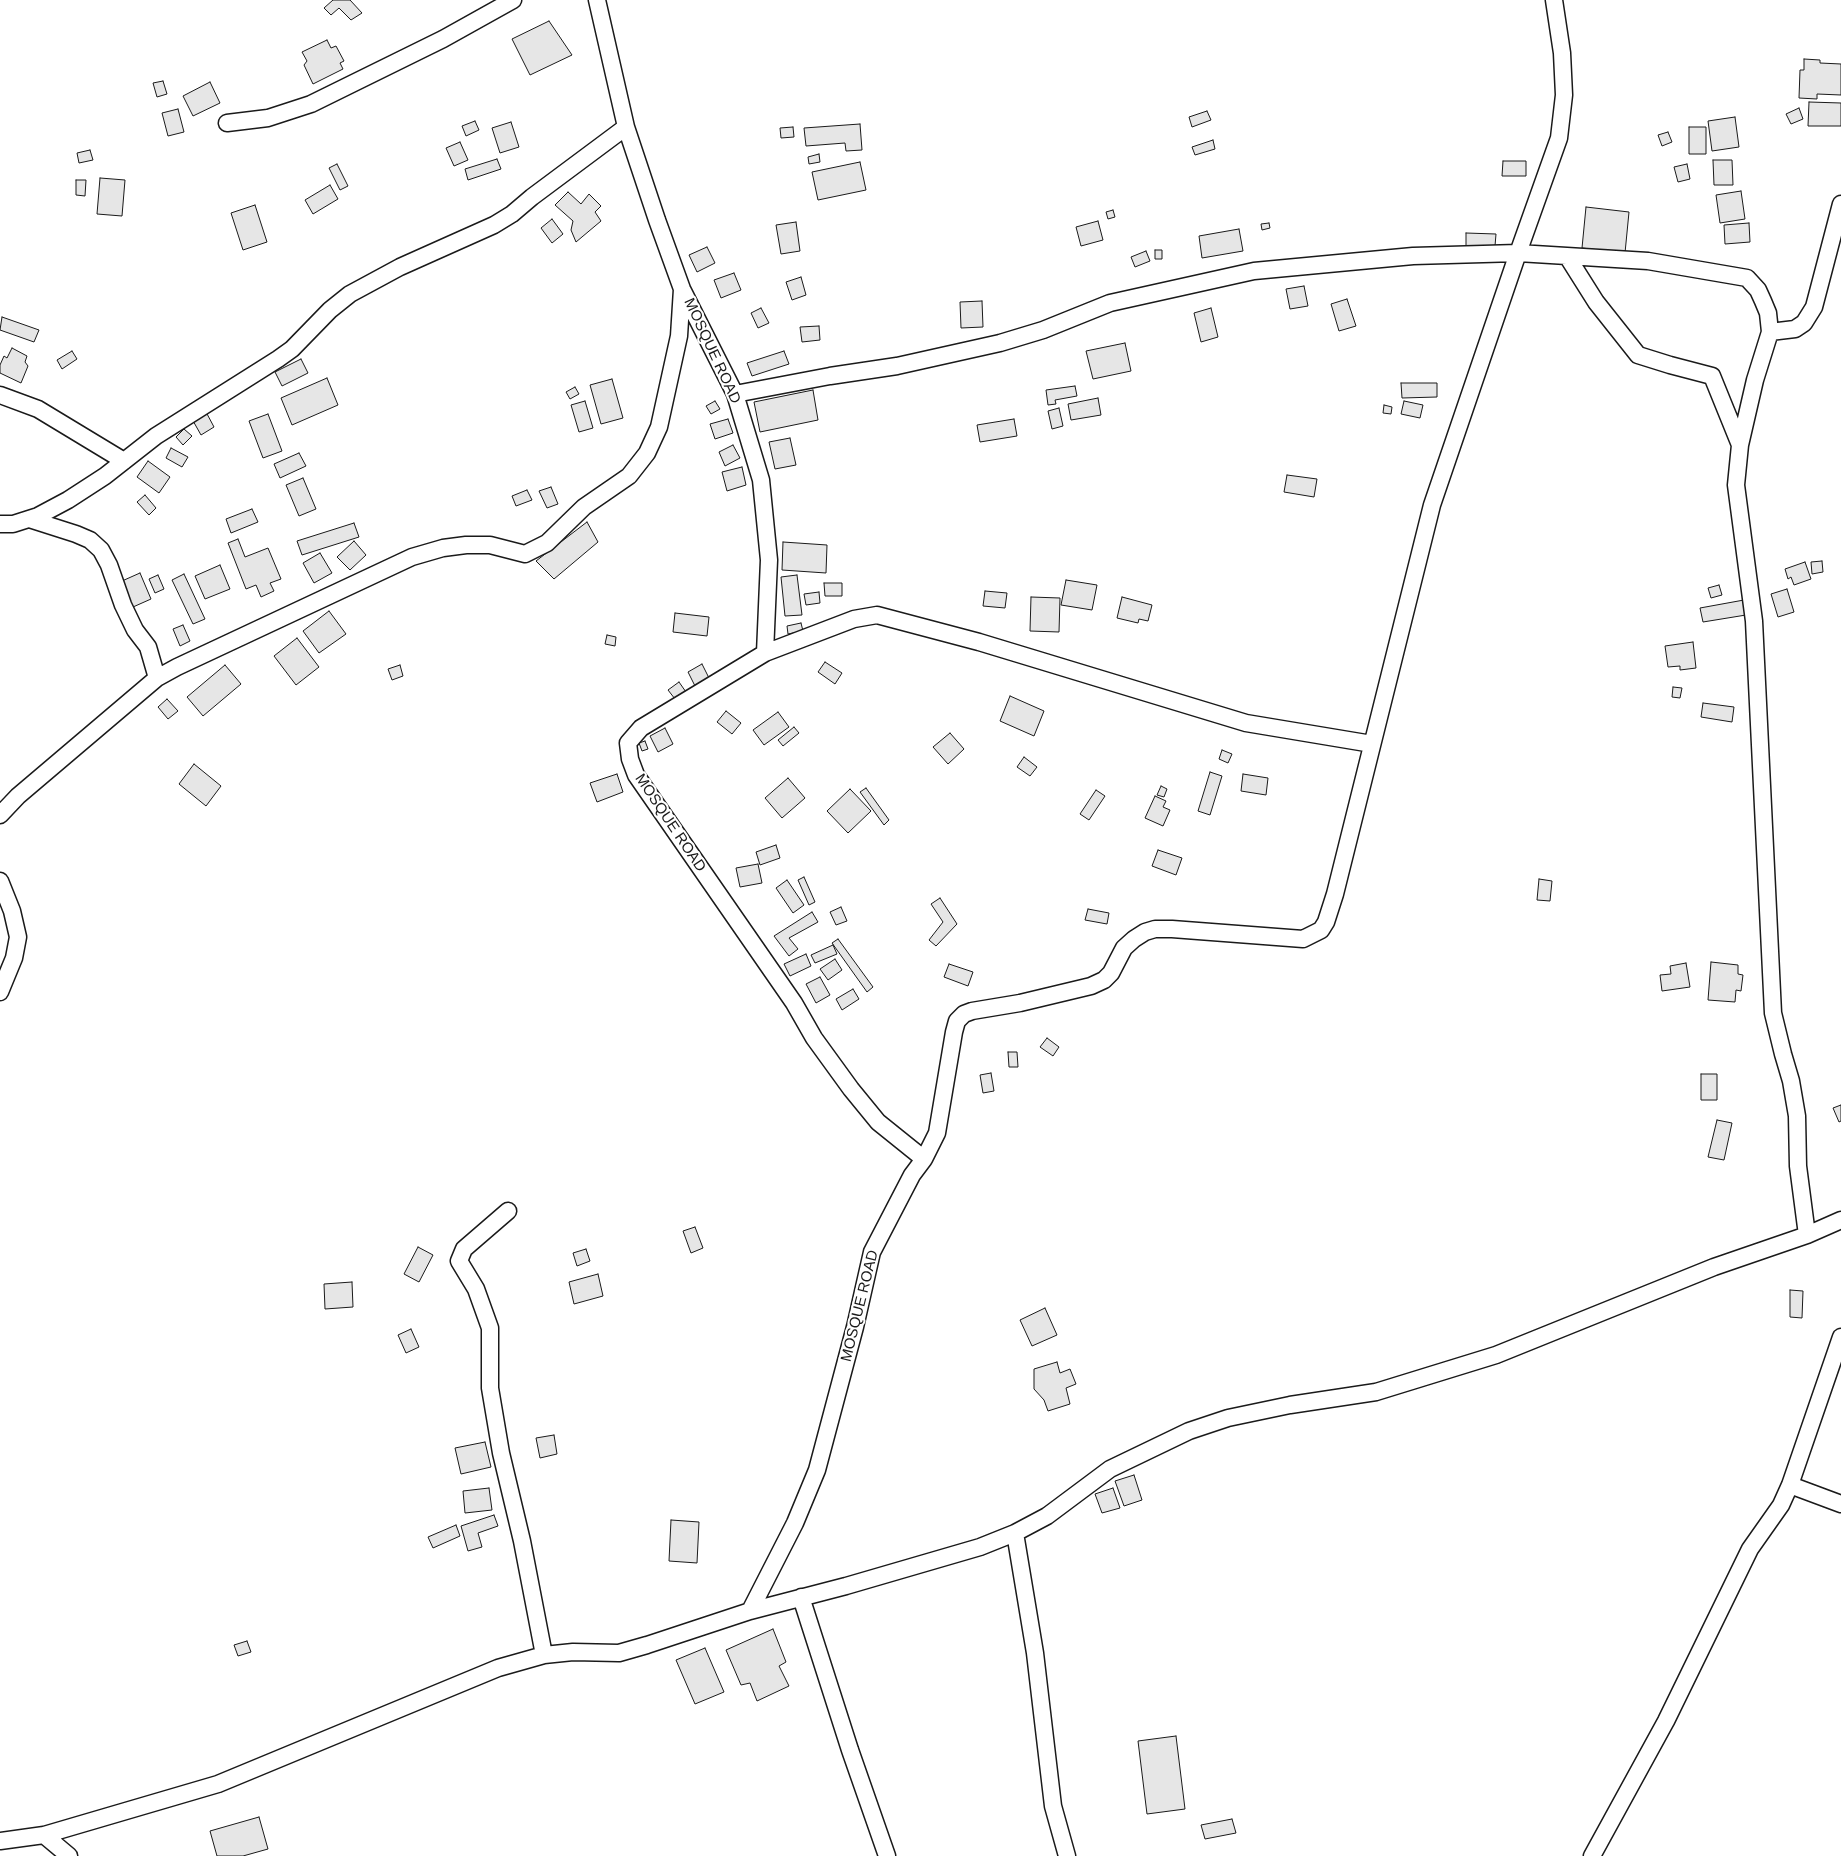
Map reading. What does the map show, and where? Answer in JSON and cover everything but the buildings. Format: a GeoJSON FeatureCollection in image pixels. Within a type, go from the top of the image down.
{"type":"FeatureCollection","features":[{"type":"Feature","properties":{"kind":"street"},"geometry":{"type":"LineString","coordinates":[[227,124],[268,118],[311,104],[443,39],[513,0]]}},
{"type":"Feature","properties":{"kind":"street","name":"MOSQUE ROAD"},"geometry":{"type":"LineString","coordinates":[[597,0],[626,127],[682,289],[735,394],[761,480],[769,560],[766,653],[641,728],[628,743],[630,759],[636,775],[794,1003],[814,1038],[851,1089],[878,1122],[924,1159],[912,1175],[872,1252],[855,1327],[817,1470],[795,1523],[750,1611]]}},
{"type":"Feature","properties":{"kind":"street"},"geometry":{"type":"LineString","coordinates":[[924,1159],[937,1133],[954,1032],[958,1021],[964,1014],[1091,986],[1104,980],[1111,973],[1124,948],[1134,939],[1145,932],[1155,929],[1302,939],[1321,930],[1336,894],[1432,505],[1559,138],[1564,95],[1562,53],[1554,0]]}},
{"type":"Feature","properties":{"kind":"street"},"geometry":{"type":"LineString","coordinates":[[0,524],[14,524],[38,516],[68,500],[105,476],[156,436],[292,349],[350,294],[512,214],[626,127]]}},
{"type":"Feature","properties":{"kind":"street"},"geometry":{"type":"LineString","coordinates":[[1770,332],[1795,329],[1804,323],[1814,307],[1841,204]]}},
{"type":"Feature","properties":{"kind":"street"},"geometry":{"type":"LineString","coordinates":[[735,394],[830,376],[897,366],[1000,343],[1043,330],[1110,303],[1254,272],[1412,256],[1518,254],[1648,261],[1747,278],[1758,290],[1764,301],[1768,313],[1770,332],[1754,380],[1740,445],[1736,484],[1754,621],[1773,1014],[1792,1081],[1797,1116],[1798,1166],[1807,1235]]}},
{"type":"Feature","properties":{"kind":"street"},"geometry":{"type":"LineString","coordinates":[[1567,256],[1596,302],[1638,355],[1670,366],[1712,376],[1740,445]]}},
{"type":"Feature","properties":{"kind":"street"},"geometry":{"type":"LineString","coordinates":[[0,815],[18,796],[156,678],[190,661],[412,558],[443,548],[466,545],[490,545],[526,554],[547,543],[584,507],[629,476],[647,453],[659,427],[679,336],[682,289]]}},
{"type":"Feature","properties":{"kind":"street"},"geometry":{"type":"LineString","coordinates":[[0,395],[38,409],[124,461]]}},
{"type":"Feature","properties":{"kind":"street"},"geometry":{"type":"LineString","coordinates":[[29,519],[90,540],[101,550],[109,565],[123,605],[136,630],[148,647],[156,678]]}},
{"type":"Feature","properties":{"kind":"street"},"geometry":{"type":"LineString","coordinates":[[766,653],[854,619],[877,615],[979,642],[1246,723],[1372,744]]}},
{"type":"Feature","properties":{"kind":"street"},"geometry":{"type":"LineString","coordinates":[[0,881],[12,911],[18,937],[14,958],[0,992]]}},
{"type":"Feature","properties":{"kind":"street"},"geometry":{"type":"LineString","coordinates":[[508,1211],[464,1249],[459,1261],[476,1289],[490,1328],[490,1388],[501,1453],[522,1541],[544,1655]]}},
{"type":"Feature","properties":{"kind":"street"},"geometry":{"type":"LineString","coordinates":[[0,1841],[44,1836],[218,1784],[498,1668],[544,1655],[573,1652],[619,1653],[750,1611],[980,1547],[1015,1533],[1047,1516],[1110,1469],[1189,1431],[1228,1418],[1255,1412],[1376,1392],[1496,1355],[1714,1268],[1807,1235],[1841,1220]]}},
{"type":"Feature","properties":{"kind":"street"},"geometry":{"type":"LineString","coordinates":[[1592,1856],[1666,1721],[1750,1549],[1781,1505],[1790,1485],[1841,1337]]}},
{"type":"Feature","properties":{"kind":"street"},"geometry":{"type":"LineString","coordinates":[[1790,1485],[1841,1504]]}},
{"type":"Feature","properties":{"kind":"street"},"geometry":{"type":"LineString","coordinates":[[1015,1533],[1035,1653],[1053,1806],[1066,1856]]}},
{"type":"Feature","properties":{"kind":"street"},"geometry":{"type":"LineString","coordinates":[[801,1597],[850,1750],[887,1856]]}},
{"type":"Feature","properties":{"kind":"street"},"geometry":{"type":"LineString","coordinates":[[44,1836],[69,1856]]}}]}
